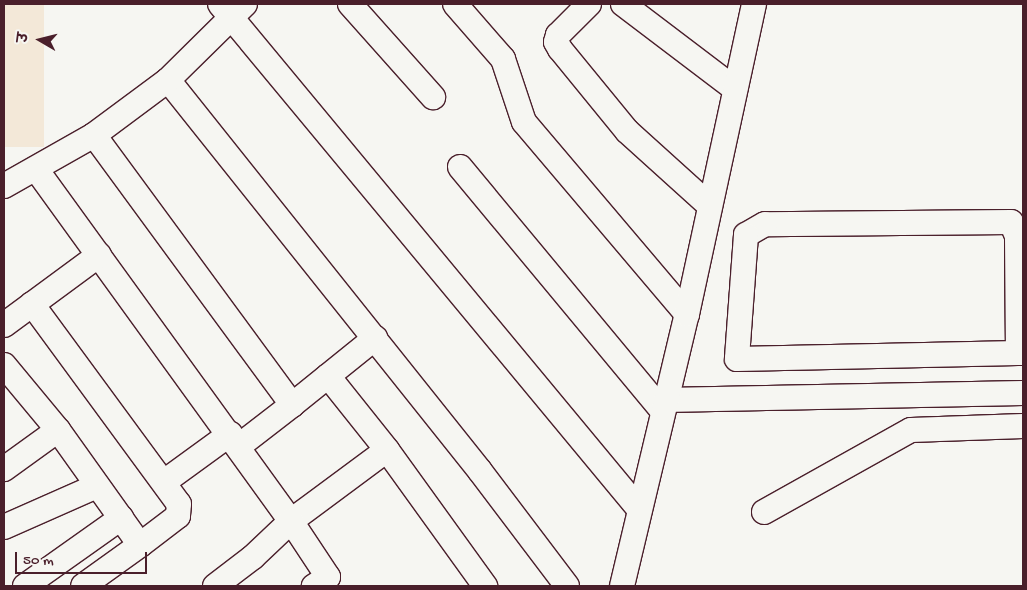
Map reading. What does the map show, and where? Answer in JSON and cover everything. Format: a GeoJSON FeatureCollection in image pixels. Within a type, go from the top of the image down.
{"type":"FeatureCollection","features":[{"type":"Feature","properties":{"kind":"street"},"geometry":{"type":"LineString","coordinates":[[350,4],[433,97]]}},
{"type":"Feature","properties":{"kind":"street"},"geometry":{"type":"LineString","coordinates":[[456,4],[503,59],[524,122],[687,314]]}},
{"type":"Feature","properties":{"kind":"street"},"geometry":{"type":"LineString","coordinates":[[589,4],[558,35],[556,42],[560,49],[628,131],[709,205]]}},
{"type":"Feature","properties":{"kind":"street"},"geometry":{"type":"LineString","coordinates":[[623,4],[735,89]]}},
{"type":"Feature","properties":{"kind":"street"},"geometry":{"type":"LineString","coordinates":[[622,586],[663,405],[687,314],[709,205],[754,4]]}},
{"type":"Feature","properties":{"kind":"street"},"geometry":{"type":"LineString","coordinates":[[4,186],[94,135],[168,80],[232,8],[639,510]]}},
{"type":"Feature","properties":{"kind":"street"},"geometry":{"type":"LineString","coordinates":[[168,80],[375,338],[566,586]]}},
{"type":"Feature","properties":{"kind":"street"},"geometry":{"type":"LineString","coordinates":[[94,135],[292,405]]}},
{"type":"Feature","properties":{"kind":"street"},"geometry":{"type":"LineString","coordinates":[[460,167],[663,405]]}},
{"type":"Feature","properties":{"kind":"street"},"geometry":{"type":"LineString","coordinates":[[36,169],[235,440],[291,521],[326,583]]}},
{"type":"Feature","properties":{"kind":"street"},"geometry":{"type":"LineString","coordinates":[[1012,222],[1018,236],[1021,353],[737,360],[746,235],[765,224],[1012,222]]}},
{"type":"Feature","properties":{"kind":"street"},"geometry":{"type":"LineString","coordinates":[[4,325],[99,255]]}},
{"type":"Feature","properties":{"kind":"street"},"geometry":{"type":"LineString","coordinates":[[32,304],[179,504],[178,516],[83,586]]}},
{"type":"Feature","properties":{"kind":"street"},"geometry":{"type":"LineString","coordinates":[[164,482],[292,405],[375,338]]}},
{"type":"Feature","properties":{"kind":"street"},"geometry":{"type":"LineString","coordinates":[[4,365],[58,430],[140,545]]}},
{"type":"Feature","properties":{"kind":"street"},"geometry":{"type":"LineString","coordinates":[[328,376],[387,450],[485,586]]}},
{"type":"Feature","properties":{"kind":"street"},"geometry":{"type":"LineString","coordinates":[[663,405],[934,394],[1023,393]]}},
{"type":"Feature","properties":{"kind":"street"},"geometry":{"type":"LineString","coordinates":[[933,427],[934,394]]}},
{"type":"Feature","properties":{"kind":"street"},"geometry":{"type":"LineString","coordinates":[[764,512],[912,430],[933,427],[1023,426]]}},
{"type":"Feature","properties":{"kind":"street"},"geometry":{"type":"LineString","coordinates":[[4,469],[58,430]]}},
{"type":"Feature","properties":{"kind":"street"},"geometry":{"type":"LineString","coordinates":[[215,586],[253,557],[291,521],[387,450]]}},
{"type":"Feature","properties":{"kind":"street"},"geometry":{"type":"LineString","coordinates":[[4,527],[97,486]]}},
{"type":"Feature","properties":{"kind":"street"},"geometry":{"type":"LineString","coordinates":[[25,586],[121,518]]}},
{"type":"Feature","properties":{"kind":"shaded area"},"geometry":{"type":"Polygon","coordinates":[[[4,4],[44,4],[44,147],[4,147],[4,4]]]}}]}
